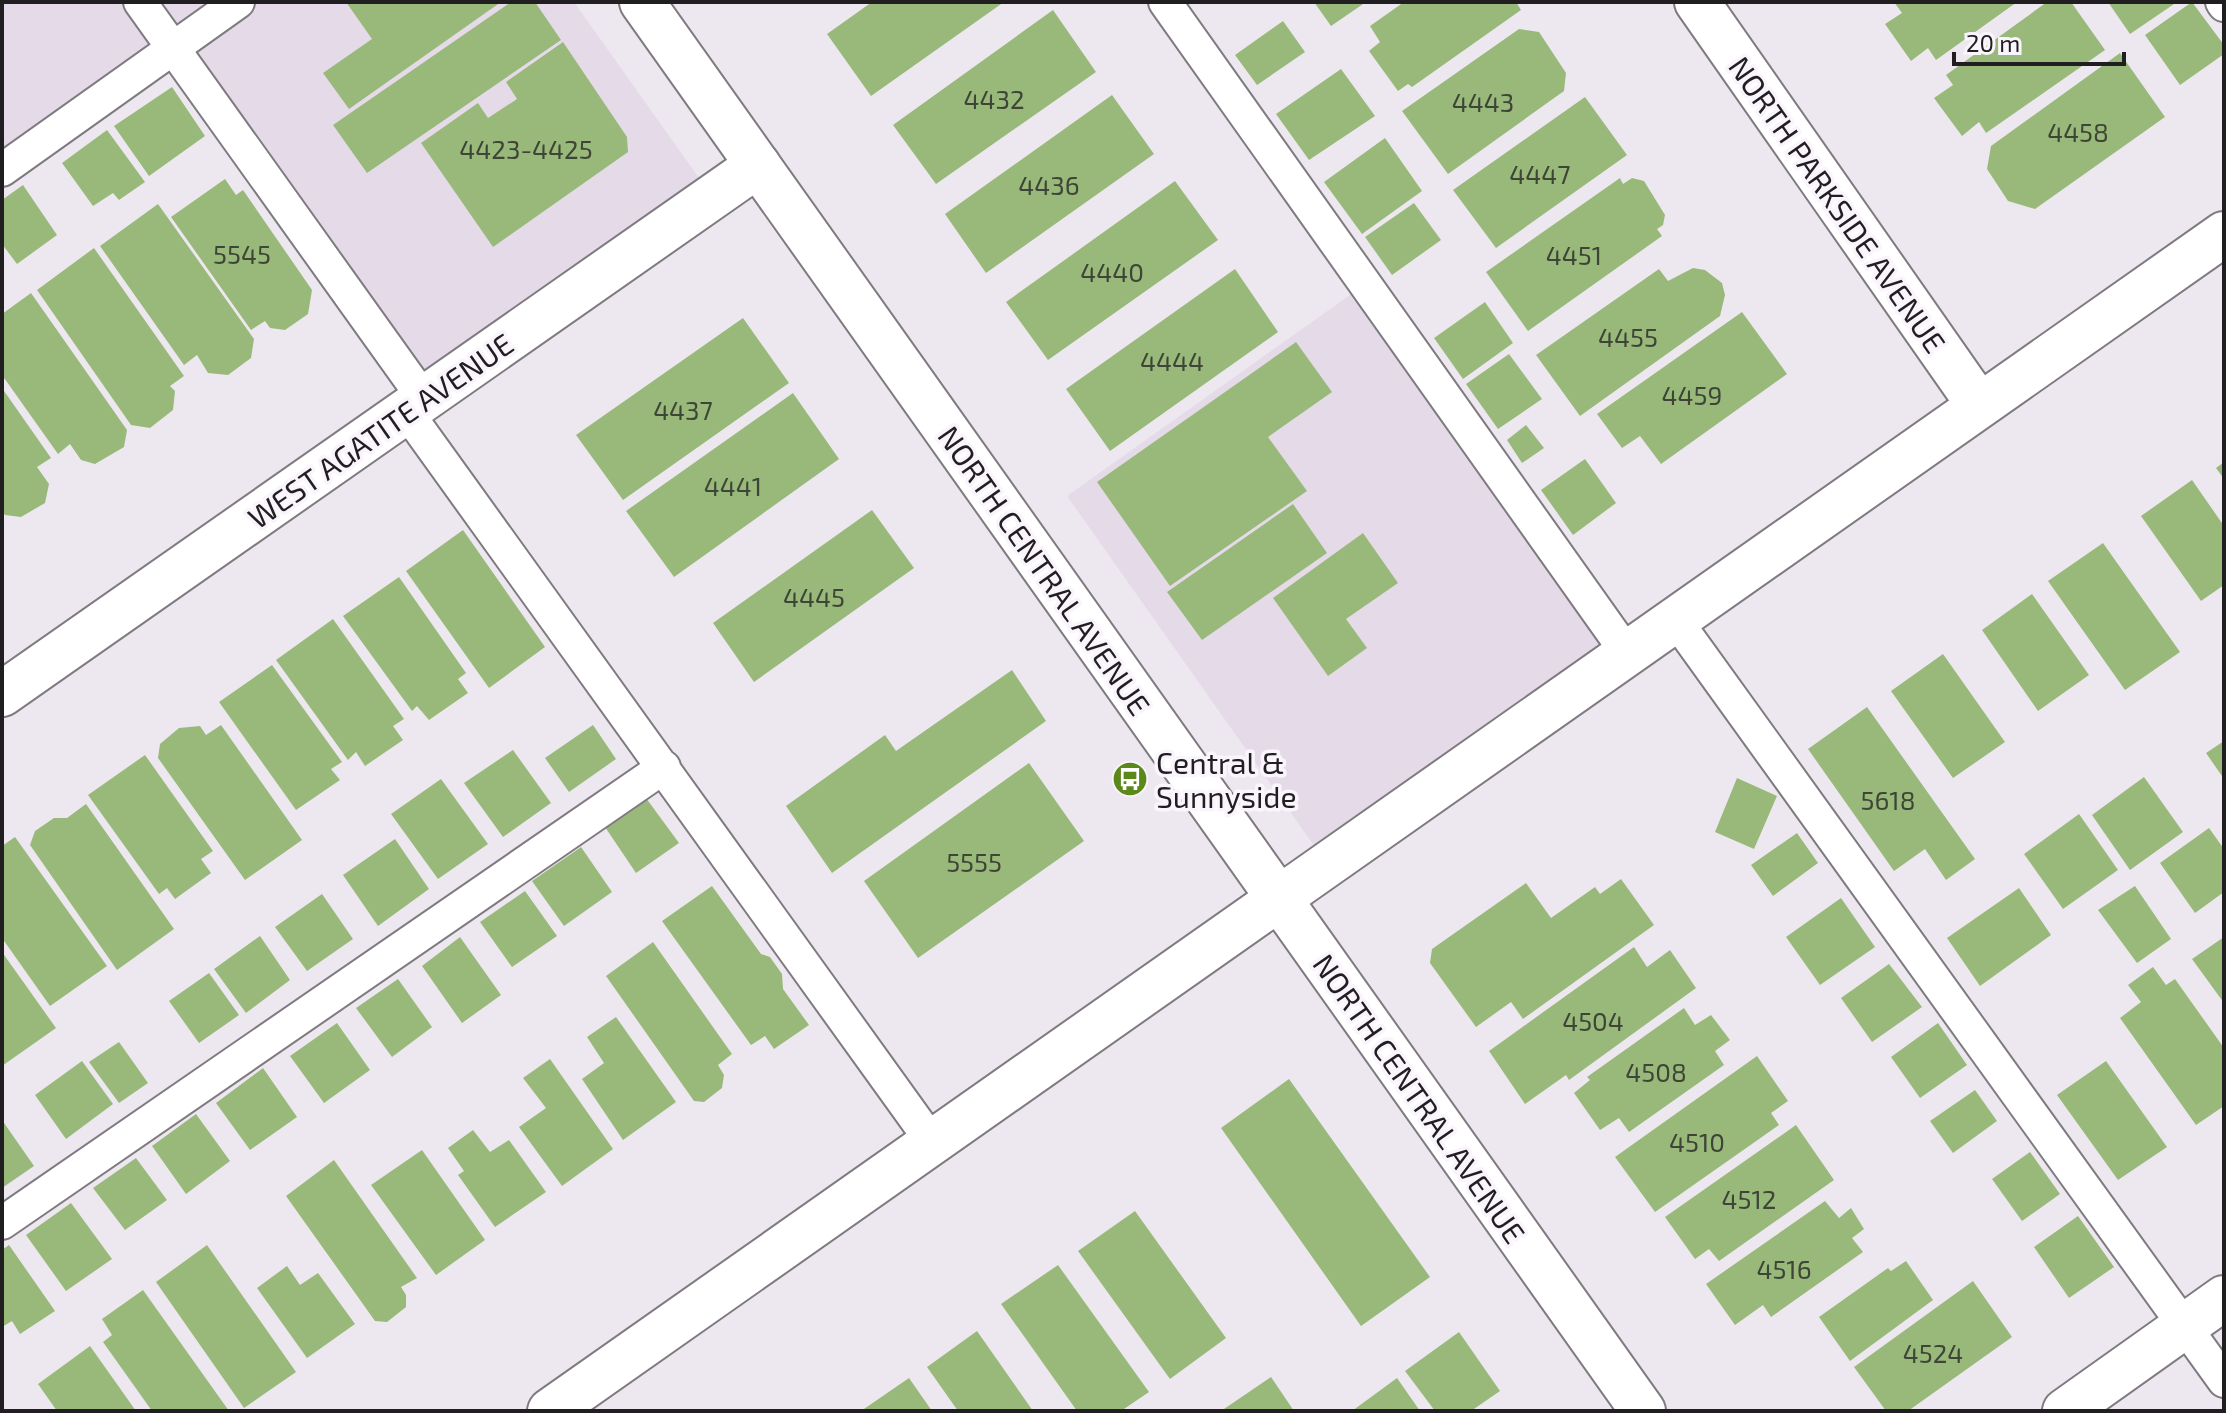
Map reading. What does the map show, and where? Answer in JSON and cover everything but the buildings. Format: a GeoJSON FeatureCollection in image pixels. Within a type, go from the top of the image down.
{"type":"FeatureCollection","features":[{"type":"Feature","properties":{"kind":"street","name":"NORTH CENTRAL AVENUE"},"geometry":{"type":"LineString","coordinates":[[642,2],[1643,1411]]}},
{"type":"Feature","properties":{"kind":"street","name":"NORTH PARKSIDE AVENUE"},"geometry":{"type":"LineString","coordinates":[[1697,2],[1979,405]]}},
{"type":"Feature","properties":{"kind":"street","name":"WEST AGATITE AVENUE"},"geometry":{"type":"LineString","coordinates":[[2,694],[758,165]]}},
{"type":"Feature","properties":{"kind":"street"},"geometry":{"type":"LineString","coordinates":[[550,1411],[2224,234]]}},
{"type":"Feature","properties":{"kind":"street"},"geometry":{"type":"LineString","coordinates":[[2065,1411],[2224,1298]]}},
{"type":"Feature","properties":{"kind":"lane"},"geometry":{"type":"LineString","coordinates":[[140,2],[664,767],[932,1142]]}},
{"type":"Feature","properties":{"kind":"lane"},"geometry":{"type":"LineString","coordinates":[[2,170],[238,2]]}},
{"type":"Feature","properties":{"kind":"lane"},"geometry":{"type":"LineString","coordinates":[[1165,2],[1627,653]]}},
{"type":"Feature","properties":{"kind":"lane"},"geometry":{"type":"LineString","coordinates":[[1675,619],[2224,1381]]}},
{"type":"Feature","properties":{"kind":"lane"},"geometry":{"type":"LineString","coordinates":[[2,1223],[664,767]]}},
{"type":"Feature","properties":{"kind":"shaded area"},"geometry":{"type":"Polygon","coordinates":[[[2,2],[574,2],[709,192],[433,388],[182,32],[2,159],[2,2]]]}},
{"type":"Feature","properties":{"kind":"shaded area"},"geometry":{"type":"Polygon","coordinates":[[[1364,285],[1619,646],[1322,857],[1067,496],[1364,285]]]}},
{"type":"Feature","properties":{"kind":"place","name":"Central & Sunnyside"},"geometry":{"type":"Point","coordinates":[1130,779]}}]}
